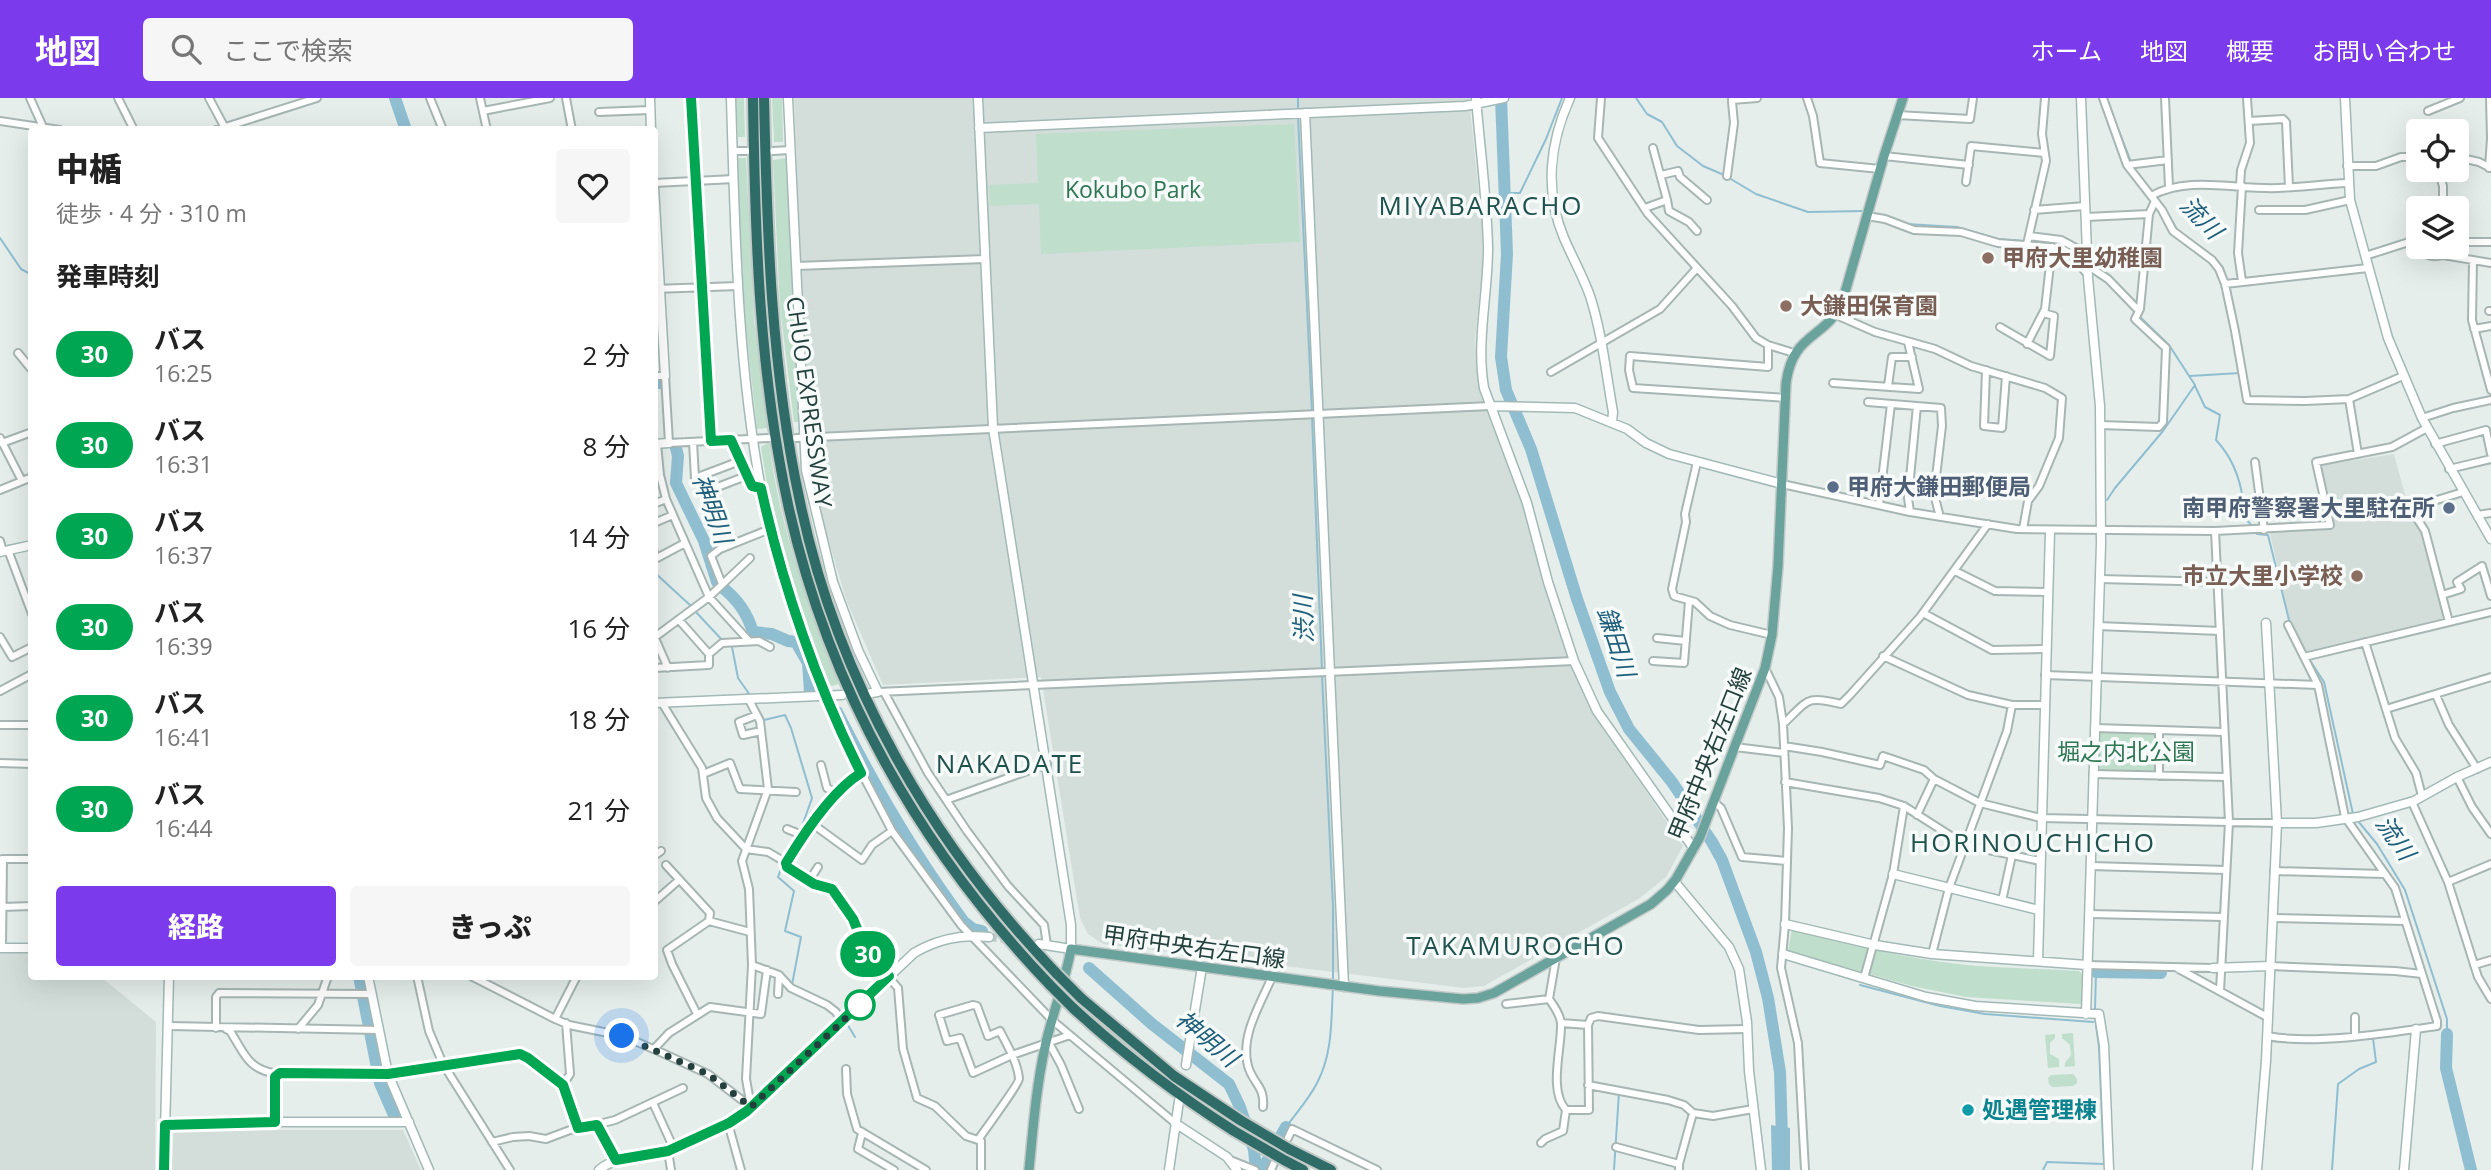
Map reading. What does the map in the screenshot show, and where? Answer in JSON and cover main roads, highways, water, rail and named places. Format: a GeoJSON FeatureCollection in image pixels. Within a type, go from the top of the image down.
{"type":"FeatureCollection","features":[{"type":"Feature","properties":{"kind":"highway","name":"CHUO EXPRESSWAY"},"geometry":{"type":"LineString","coordinates":[[753,98],[757,260],[768,384],[789,508],[816,606],[853,700],[872,740],[911,809],[963,885],[1020,953],[1073,1008],[1167,1087],[1234,1131],[1276,1164],[1303,1170]]}},
{"type":"Feature","properties":{"kind":"highway","name":"CHUO EXPRESSWAY"},"geometry":{"type":"LineString","coordinates":[[764,98],[769,259],[780,383],[800,505],[842,643],[879,726],[948,843],[996,906],[1081,998],[1185,1084],[1240,1120],[1289,1144],[1331,1170]]}},
{"type":"Feature","properties":{"kind":"main road","name":"甲府中央右左口線"},"geometry":{"type":"LineString","coordinates":[[1029,1170],[1036,1100],[1052,1020],[1071,949],[1342,987],[1473,999],[1494,993],[1651,904],[1674,881],[1700,838],[1765,668],[1772,635],[1787,374],[1794,353],[1836,315],[1847,290],[1880,169],[1903,98]]}},
{"type":"Feature","properties":{"kind":"water"},"geometry":{"type":"Polygon","coordinates":[[[1771,1125],[1790,1128],[1790,1170],[1772,1170],[1771,1125]]]}},
{"type":"Feature","properties":{"kind":"waterway"},"geometry":{"type":"LineString","coordinates":[[395,98],[405,126]]}},
{"type":"Feature","properties":{"kind":"waterway","name":"渋川"},"geometry":{"type":"LineString","coordinates":[[1298,98],[1298,111]]}},
{"type":"Feature","properties":{"kind":"waterway","name":"鎌田川"},"geometry":{"type":"LineString","coordinates":[[1501,98],[1507,254],[1501,357],[1506,390],[1531,449],[1577,599],[1610,692],[1629,729],[1672,782],[1712,842],[1722,860],[1756,952],[1768,998],[1780,1072],[1783,1170]]}},
{"type":"Feature","properties":{"kind":"waterway"},"geometry":{"type":"LineString","coordinates":[[1504,193],[1520,193],[1562,98]]}},
{"type":"Feature","properties":{"kind":"waterway"},"geometry":{"type":"LineString","coordinates":[[1636,98],[1647,114],[1662,122],[1677,146],[1703,166],[1756,194],[1808,212],[1864,211]]}},
{"type":"Feature","properties":{"kind":"waterway","name":"流川"},"geometry":{"type":"LineString","coordinates":[[2106,98],[2131,162]]}},
{"type":"Feature","properties":{"kind":"waterway","name":"渋川"},"geometry":{"type":"LineString","coordinates":[[1298,117],[1312,412]]}},
{"type":"Feature","properties":{"kind":"waterway","name":"流川"},"geometry":{"type":"LineString","coordinates":[[2133,167],[2153,194]]}},
{"type":"Feature","properties":{"kind":"waterway","name":"流川"},"geometry":{"type":"LineString","coordinates":[[2167,212],[2178,231]]}},
{"type":"Feature","properties":{"kind":"waterway"},"geometry":{"type":"LineString","coordinates":[[1873,213],[1898,220]]}},
{"type":"Feature","properties":{"kind":"waterway"},"geometry":{"type":"LineString","coordinates":[[1906,224],[1957,227],[1998,239],[2024,241]]}},
{"type":"Feature","properties":{"kind":"waterway"},"geometry":{"type":"LineString","coordinates":[[0,238],[21,269],[28,273]]}},
{"type":"Feature","properties":{"kind":"waterway"},"geometry":{"type":"LineString","coordinates":[[2030,241],[2071,248],[2083,263]]}},
{"type":"Feature","properties":{"kind":"waterway","name":"流川"},"geometry":{"type":"LineString","coordinates":[[2214,257],[2223,268],[2228,283]]}},
{"type":"Feature","properties":{"kind":"waterway","name":"流川"},"geometry":{"type":"LineString","coordinates":[[2229,288],[2245,372]]}},
{"type":"Feature","properties":{"kind":"waterway"},"geometry":{"type":"LineString","coordinates":[[2119,294],[2136,313]]}},
{"type":"Feature","properties":{"kind":"waterway"},"geometry":{"type":"LineString","coordinates":[[2107,500],[2163,431],[2195,385],[2169,345],[2140,317]]}},
{"type":"Feature","properties":{"kind":"waterway"},"geometry":{"type":"LineString","coordinates":[[2190,376],[2240,373]]}},
{"type":"Feature","properties":{"kind":"waterway","name":"神明川"},"geometry":{"type":"LineString","coordinates":[[658,383],[663,383]]}},
{"type":"Feature","properties":{"kind":"waterway"},"geometry":{"type":"LineString","coordinates":[[2195,386],[2205,407],[2220,415],[2216,440],[2234,468],[2246,517],[2252,526]]}},
{"type":"Feature","properties":{"kind":"waterway","name":"渋川"},"geometry":{"type":"LineString","coordinates":[[1312,417],[1322,670]]}},
{"type":"Feature","properties":{"kind":"waterway","name":"神明川"},"geometry":{"type":"LineString","coordinates":[[676,448],[676,483],[704,541],[717,582]]}},
{"type":"Feature","properties":{"kind":"waterway","name":"流川"},"geometry":{"type":"LineString","coordinates":[[2255,531],[2257,534],[2268,535],[2289,620],[2306,654]]}},
{"type":"Feature","properties":{"kind":"waterway"},"geometry":{"type":"LineString","coordinates":[[658,576],[691,606]]}},
{"type":"Feature","properties":{"kind":"waterway","name":"神明川"},"geometry":{"type":"LineString","coordinates":[[722,587],[741,607],[753,632],[772,634],[796,642],[808,663],[810,692]]}},
{"type":"Feature","properties":{"kind":"waterway"},"geometry":{"type":"LineString","coordinates":[[695,611],[723,641]]}},
{"type":"Feature","properties":{"kind":"waterway"},"geometry":{"type":"LineString","coordinates":[[732,647],[738,678],[750,695]]}},
{"type":"Feature","properties":{"kind":"waterway","name":"流川"},"geometry":{"type":"LineString","coordinates":[[2309,659],[2324,682],[2353,814]]}},
{"type":"Feature","properties":{"kind":"waterway","name":"渋川"},"geometry":{"type":"LineString","coordinates":[[1322,676],[1333,907],[1333,982]]}},
{"type":"Feature","properties":{"kind":"waterway"},"geometry":{"type":"LineString","coordinates":[[755,704],[764,720],[785,715],[791,728],[812,798],[800,832]]}},
{"type":"Feature","properties":{"kind":"waterway","name":"神明川"},"geometry":{"type":"LineString","coordinates":[[837,712],[881,794],[929,872],[964,922],[973,929],[982,931]]}},
{"type":"Feature","properties":{"kind":"waterway","name":"流川"},"geometry":{"type":"LineString","coordinates":[[2358,821],[2377,844],[2405,890],[2447,1019],[2447,1034]]}},
{"type":"Feature","properties":{"kind":"waterway"},"geometry":{"type":"LineString","coordinates":[[785,858],[797,839]]}},
{"type":"Feature","properties":{"kind":"waterway"},"geometry":{"type":"LineString","coordinates":[[782,866],[778,877],[794,891],[785,931],[801,937],[792,985],[828,1002],[843,1016]]}},
{"type":"Feature","properties":{"kind":"waterway","name":"神明川"},"geometry":{"type":"LineString","coordinates":[[1089,968],[1152,1024],[1229,1084],[1240,1107],[1254,1150],[1256,1170]]}},
{"type":"Feature","properties":{"kind":"waterway"},"geometry":{"type":"LineString","coordinates":[[2095,1009],[2096,972]]}},
{"type":"Feature","properties":{"kind":"waterway","name":"流川"},"geometry":{"type":"LineString","coordinates":[[2096,972],[2161,973]]}},
{"type":"Feature","properties":{"kind":"waterway"},"geometry":{"type":"LineString","coordinates":[[360,980],[380,1083],[394,1115]]}},
{"type":"Feature","properties":{"kind":"waterway"},"geometry":{"type":"LineString","coordinates":[[1860,985],[1940,1006],[1985,1014],[2093,1022]]}},
{"type":"Feature","properties":{"kind":"waterway","name":"渋川"},"geometry":{"type":"LineString","coordinates":[[1286,1127],[1310,1095],[1322,1072],[1330,1036],[1333,987]]}},
{"type":"Feature","properties":{"kind":"waterway"},"geometry":{"type":"LineString","coordinates":[[2043,1170],[2047,1162],[2104,1164],[2099,1047],[2095,1018]]}},
{"type":"Feature","properties":{"kind":"waterway"},"geometry":{"type":"LineString","coordinates":[[846,1022],[855,1037]]}},
{"type":"Feature","properties":{"kind":"waterway","name":"流川"},"geometry":{"type":"LineString","coordinates":[[2447,1034],[2446,1068],[2471,1170]]}},
{"type":"Feature","properties":{"kind":"waterway"},"geometry":{"type":"LineString","coordinates":[[2332,1170],[2338,1084],[2359,1069],[2376,1062],[2373,1038]]}},
{"type":"Feature","properties":{"kind":"waterway"},"geometry":{"type":"LineString","coordinates":[[1614,1170],[1619,1092]]}},
{"type":"Feature","properties":{"kind":"waterway"},"geometry":{"type":"LineString","coordinates":[[1262,1170],[1286,1127]]}},
{"type":"Feature","properties":{"kind":"tunnel"},"geometry":{"type":"LineString","coordinates":[[989,937],[1011,940]]}},
{"type":"Feature","properties":{"kind":"place","name":"甲府大里幼稚園"},"geometry":{"type":"Point","coordinates":[1988,258]}},
{"type":"Feature","properties":{"kind":"place","name":"大鎌田保育園"},"geometry":{"type":"Point","coordinates":[1786,306]}},
{"type":"Feature","properties":{"kind":"place","name":"甲府大鎌田郵便局"},"geometry":{"type":"Point","coordinates":[1833,487]}},
{"type":"Feature","properties":{"kind":"place","name":"南甲府警察署大里駐在所"},"geometry":{"type":"Point","coordinates":[2449,508]}},
{"type":"Feature","properties":{"kind":"place","name":"市立大里小学校"},"geometry":{"type":"Point","coordinates":[2357,576]}},
{"type":"Feature","properties":{"kind":"place","name":"処遇管理棟"},"geometry":{"type":"Point","coordinates":[1968,1110]}},
{"type":"Feature","properties":{"kind":"district","name":"MIYABARACHO"},"geometry":{"type":"Point","coordinates":[1481,206]}},
{"type":"Feature","properties":{"kind":"district","name":"NAKADATE"},"geometry":{"type":"Point","coordinates":[1010,764]}},
{"type":"Feature","properties":{"kind":"district","name":"HORINOUCHICHO"},"geometry":{"type":"Point","coordinates":[2033,843]}},
{"type":"Feature","properties":{"kind":"district","name":"TAKAMUROCHO"},"geometry":{"type":"Point","coordinates":[1516,946]}},
{"type":"Feature","properties":{"kind":"park label","name":"Kokubo Park"},"geometry":{"type":"Point","coordinates":[1133,190]}},
{"type":"Feature","properties":{"kind":"park label","name":"堀之内北公園"},"geometry":{"type":"Point","coordinates":[2126,752]}}]}
